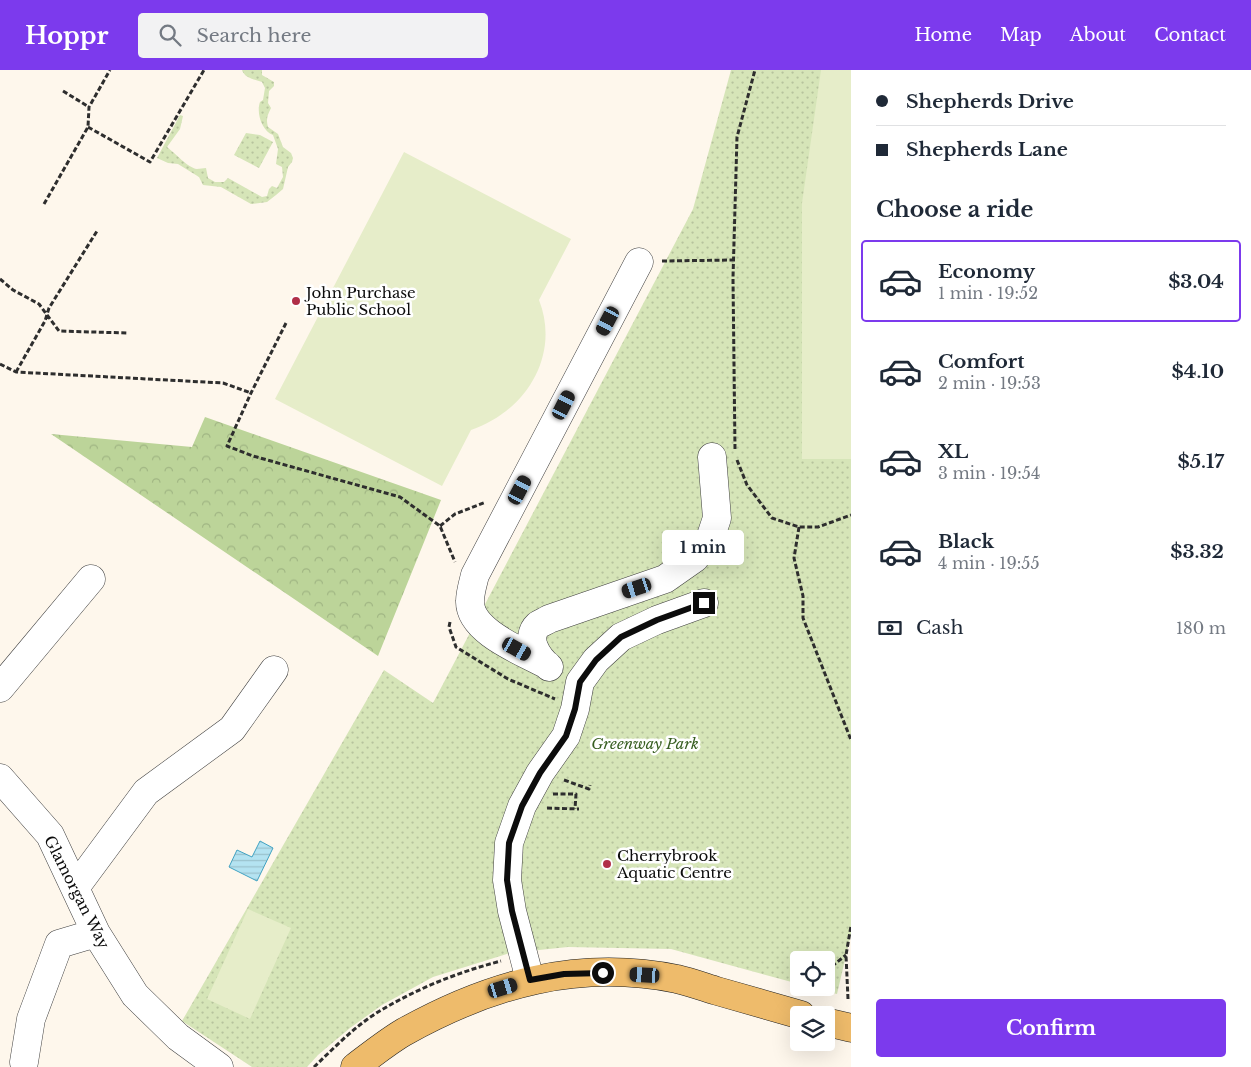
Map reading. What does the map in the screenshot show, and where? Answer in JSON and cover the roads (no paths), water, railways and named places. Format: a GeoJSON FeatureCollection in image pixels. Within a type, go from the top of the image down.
{"type":"FeatureCollection","features":[{"type":"Feature","properties":{"kind":"main road"},"geometry":{"type":"LineString","coordinates":[[355,1067],[403,1033],[454,1006],[489,992],[530,980],[564,974],[645,975],[678,980],[790,1012]]}},
{"type":"Feature","properties":{"kind":"main road"},"geometry":{"type":"LineString","coordinates":[[835,1024],[851,1028]]}},
{"type":"Feature","properties":{"kind":"street"},"geometry":{"type":"LineString","coordinates":[[580,682],[488,633],[473,617],[470,602],[475,575],[639,262]]}},
{"type":"Feature","properties":{"kind":"street"},"geometry":{"type":"LineString","coordinates":[[547,665],[534,649],[533,635],[537,626],[549,619],[665,579],[695,558],[711,536],[716,518],[712,457]]}},
{"type":"Feature","properties":{"kind":"street"},"geometry":{"type":"LineString","coordinates":[[0,688],[90,579]]}},
{"type":"Feature","properties":{"kind":"street"},"geometry":{"type":"LineString","coordinates":[[530,980],[512,911],[507,880],[509,843],[522,806],[540,773],[566,736],[575,709],[580,682],[596,660],[621,637],[657,620],[704,603]]}},
{"type":"Feature","properties":{"kind":"street"},"geometry":{"type":"LineString","coordinates":[[75,888],[146,792],[232,729],[274,670]]}},
{"type":"Feature","properties":{"kind":"street","name":"Glamorgan Way"},"geometry":{"type":"LineString","coordinates":[[0,778],[50,835],[96,933],[135,995],[178,1037],[218,1067]]}},
{"type":"Feature","properties":{"kind":"street"},"geometry":{"type":"LineString","coordinates":[[24,1062],[32,1019],[58,944],[96,933]]}},
{"type":"Feature","properties":{"kind":"water"},"geometry":{"type":"Polygon","coordinates":[[[260,841],[273,848],[257,881],[229,867],[237,850],[252,857],[260,841]]]}},
{"type":"Feature","properties":{"kind":"place","name":"John Purchase Public School"},"geometry":{"type":"Point","coordinates":[296,301]}},
{"type":"Feature","properties":{"kind":"place","name":"Cherrybrook Aquatic Centre"},"geometry":{"type":"Point","coordinates":[607,864]}},
{"type":"Feature","properties":{"kind":"park label","name":"Greenway Park"},"geometry":{"type":"Point","coordinates":[645,743]}}]}
